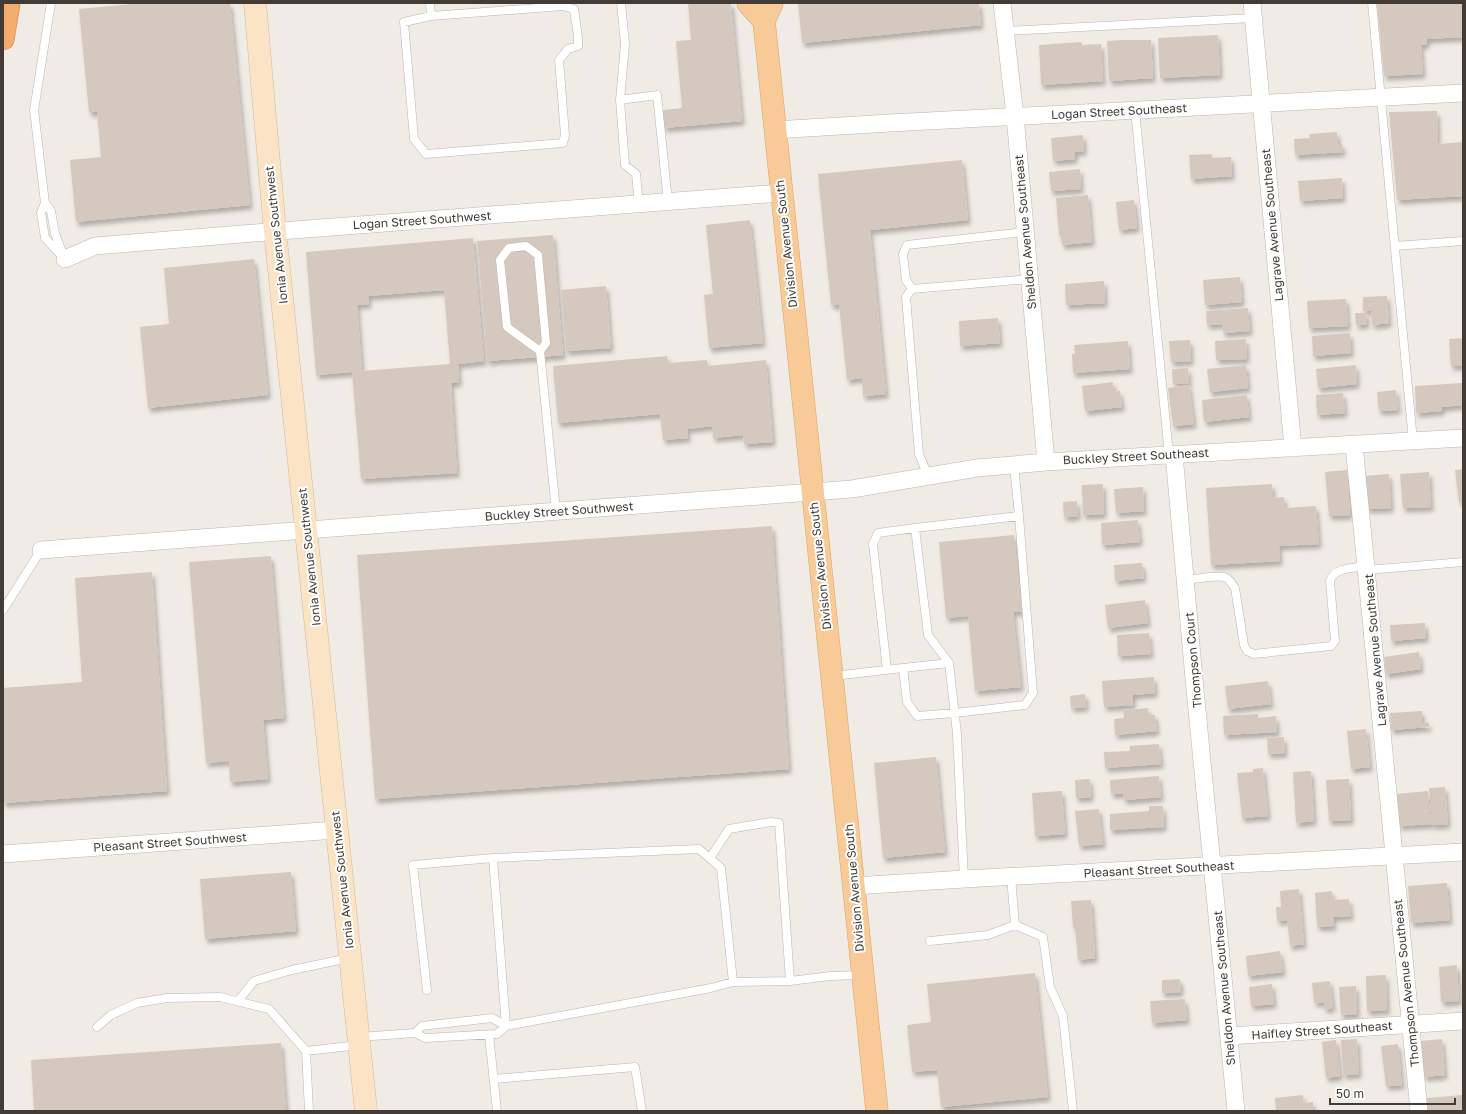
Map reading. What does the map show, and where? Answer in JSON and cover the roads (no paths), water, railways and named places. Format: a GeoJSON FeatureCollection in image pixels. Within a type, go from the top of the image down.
{"type":"FeatureCollection","features":[{"type":"Feature","properties":{"kind":"highway"},"geometry":{"type":"LineString","coordinates":[[3,39],[9,3]]}},
{"type":"Feature","properties":{"kind":"main road","name":"Division Avenue South"},"geometry":{"type":"LineString","coordinates":[[748,3],[768,12],[774,130],[877,1111]]}},
{"type":"Feature","properties":{"kind":"street","name":"Ionia Avenue Southwest"},"geometry":{"type":"LineString","coordinates":[[255,3],[275,231],[366,1111]]}},
{"type":"Feature","properties":{"kind":"street","name":"Sheldon Avenue Southeast"},"geometry":{"type":"LineString","coordinates":[[1002,3],[1015,116],[1046,462]]}},
{"type":"Feature","properties":{"kind":"street","name":"Lagrave Avenue Southeast"},"geometry":{"type":"LineString","coordinates":[[1253,11],[1260,103],[1293,448]]}},
{"type":"Feature","properties":{"kind":"street","name":"Logan Street Southeast"},"geometry":{"type":"LineString","coordinates":[[774,130],[1463,93]]}},
{"type":"Feature","properties":{"kind":"street","name":"Logan Street Southwest"},"geometry":{"type":"LineString","coordinates":[[65,259],[96,246],[781,193]]}},
{"type":"Feature","properties":{"kind":"street","name":"Buckley Street Southeast"},"geometry":{"type":"LineString","coordinates":[[812,492],[852,489],[977,468],[1046,462],[1463,438]]}},
{"type":"Feature","properties":{"kind":"street","name":"Lagrave Avenue Southeast"},"geometry":{"type":"LineString","coordinates":[[1354,445],[1367,568],[1393,856]]}},
{"type":"Feature","properties":{"kind":"street","name":"Thompson Court"},"geometry":{"type":"LineString","coordinates":[[1171,454],[1185,580],[1212,866]]}},
{"type":"Feature","properties":{"kind":"street","name":"Buckley Street Southwest"},"geometry":{"type":"LineString","coordinates":[[306,530],[812,492]]}},
{"type":"Feature","properties":{"kind":"street"},"geometry":{"type":"LineString","coordinates":[[41,550],[306,530]]}},
{"type":"Feature","properties":{"kind":"street","name":"Pleasant Street Southwest"},"geometry":{"type":"LineString","coordinates":[[3,854],[336,830]]}},
{"type":"Feature","properties":{"kind":"street","name":"Pleasant Street Southeast"},"geometry":{"type":"LineString","coordinates":[[854,886],[1463,852]]}},
{"type":"Feature","properties":{"kind":"street","name":"Thompson Avenue Southeast"},"geometry":{"type":"LineString","coordinates":[[1393,856],[1419,1111]]}},
{"type":"Feature","properties":{"kind":"street","name":"Sheldon Avenue Southeast"},"geometry":{"type":"LineString","coordinates":[[1212,866],[1236,1111]]}},
{"type":"Feature","properties":{"kind":"street","name":"Haifley Street Southeast"},"geometry":{"type":"LineString","coordinates":[[1229,1036],[1463,1021]]}},
{"type":"Feature","properties":{"kind":"lane"},"geometry":{"type":"LineString","coordinates":[[51,3],[34,110],[44,203],[41,213],[45,238],[65,259]]}},
{"type":"Feature","properties":{"kind":"lane"},"geometry":{"type":"LineString","coordinates":[[430,3],[431,16]]}},
{"type":"Feature","properties":{"kind":"lane"},"geometry":{"type":"LineString","coordinates":[[621,3],[625,44],[620,100],[625,165],[636,174],[639,204]]}},
{"type":"Feature","properties":{"kind":"lane"},"geometry":{"type":"LineString","coordinates":[[1372,3],[1413,442]]}},
{"type":"Feature","properties":{"kind":"lane"},"geometry":{"type":"LineString","coordinates":[[564,6],[574,9],[578,46],[568,49],[559,60],[565,135],[563,143],[426,154],[414,139],[404,22],[431,16],[564,6]]}},
{"type":"Feature","properties":{"kind":"lane"},"geometry":{"type":"LineString","coordinates":[[1006,31],[1253,11]]}},
{"type":"Feature","properties":{"kind":"lane"},"geometry":{"type":"LineString","coordinates":[[620,100],[657,95],[668,202]]}},
{"type":"Feature","properties":{"kind":"lane"},"geometry":{"type":"LineString","coordinates":[[1135,110],[1171,454]]}},
{"type":"Feature","properties":{"kind":"lane"},"geometry":{"type":"LineString","coordinates":[[912,290],[906,280],[903,254],[907,245],[1025,232]]}},
{"type":"Feature","properties":{"kind":"lane"},"geometry":{"type":"LineString","coordinates":[[1395,246],[1463,241]]}},
{"type":"Feature","properties":{"kind":"lane"},"geometry":{"type":"LineString","coordinates":[[540,351],[506,327],[500,260],[509,248],[526,246],[538,255],[546,343],[540,351],[556,511]]}},
{"type":"Feature","properties":{"kind":"lane"},"geometry":{"type":"LineString","coordinates":[[928,476],[919,454],[906,298],[912,290],[1030,279]]}},
{"type":"Feature","properties":{"kind":"lane"},"geometry":{"type":"LineString","coordinates":[[903,668],[907,702],[917,716],[1025,705],[1033,693],[1014,465]]}},
{"type":"Feature","properties":{"kind":"lane"},"geometry":{"type":"LineString","coordinates":[[887,670],[873,544],[878,533],[1019,516]]}},
{"type":"Feature","properties":{"kind":"lane"},"geometry":{"type":"LineString","coordinates":[[915,528],[928,635],[950,663],[958,746],[964,879]]}},
{"type":"Feature","properties":{"kind":"lane"},"geometry":{"type":"LineString","coordinates":[[3,610],[41,550]]}},
{"type":"Feature","properties":{"kind":"lane"},"geometry":{"type":"LineString","coordinates":[[1185,580],[1224,577],[1230,581],[1235,588],[1244,645],[1246,651],[1254,654],[1331,646],[1335,641],[1330,581],[1331,576],[1334,573],[1350,568],[1463,562]]}},
{"type":"Feature","properties":{"kind":"lane"},"geometry":{"type":"LineString","coordinates":[[832,676],[950,663]]}},
{"type":"Feature","properties":{"kind":"lane"},"geometry":{"type":"LineString","coordinates":[[710,858],[729,829],[771,822],[779,823],[790,981]]}},
{"type":"Feature","properties":{"kind":"lane"},"geometry":{"type":"LineString","coordinates":[[427,990],[413,865],[493,858],[699,849],[721,868],[733,982]]}},
{"type":"Feature","properties":{"kind":"lane"},"geometry":{"type":"LineString","coordinates":[[493,858],[506,1026]]}},
{"type":"Feature","properties":{"kind":"lane"},"geometry":{"type":"LineString","coordinates":[[1011,877],[1015,925]]}},
{"type":"Feature","properties":{"kind":"lane"},"geometry":{"type":"LineString","coordinates":[[930,941],[988,935],[1015,925],[1043,937],[1050,986],[1063,1016],[1073,1111]]}},
{"type":"Feature","properties":{"kind":"lane"},"geometry":{"type":"LineString","coordinates":[[238,1002],[254,981],[292,970],[350,958]]}},
{"type":"Feature","properties":{"kind":"lane"},"geometry":{"type":"LineString","coordinates":[[306,1051],[359,1041],[415,1033],[425,1038],[497,1034],[506,1026],[711,988],[733,982],[790,981],[830,976],[862,975]]}},
{"type":"Feature","properties":{"kind":"lane"},"geometry":{"type":"LineString","coordinates":[[98,1027],[111,1015],[137,1003],[167,998],[220,997],[269,1009],[306,1051],[309,1111]]}},
{"type":"Feature","properties":{"kind":"lane"},"geometry":{"type":"LineString","coordinates":[[415,1033],[422,1026],[492,1018],[506,1026]]}},
{"type":"Feature","properties":{"kind":"lane"},"geometry":{"type":"LineString","coordinates":[[489,1035],[497,1111]]}},
{"type":"Feature","properties":{"kind":"lane"},"geometry":{"type":"LineString","coordinates":[[494,1079],[635,1067],[642,1111]]}}]}
